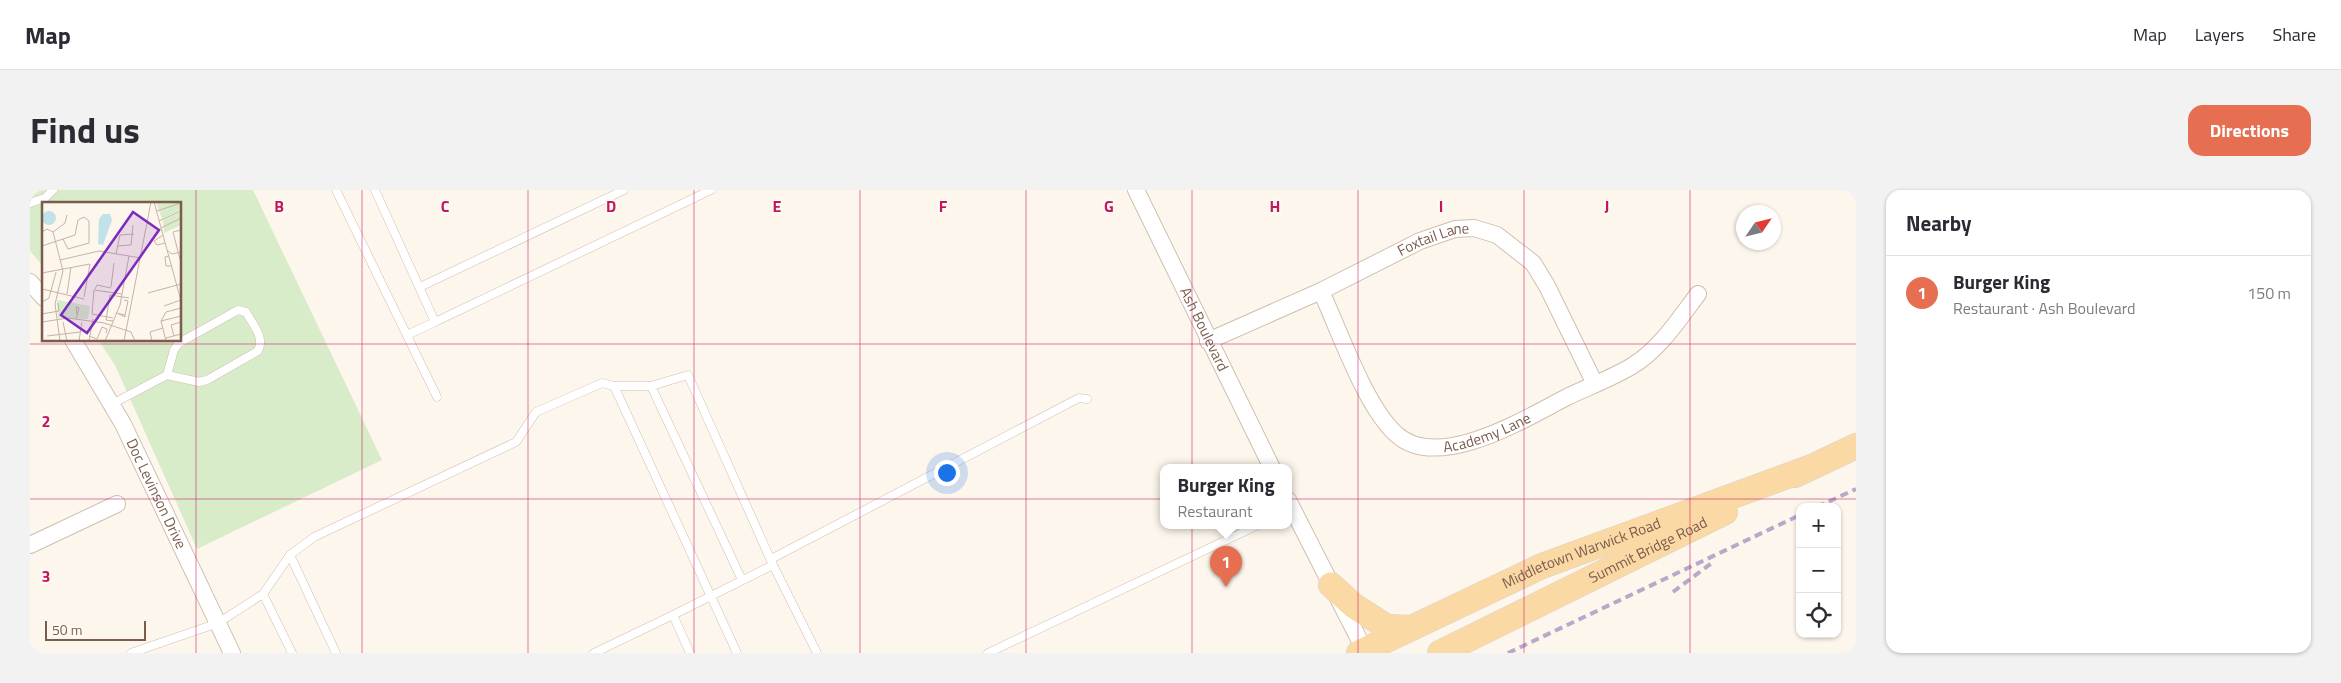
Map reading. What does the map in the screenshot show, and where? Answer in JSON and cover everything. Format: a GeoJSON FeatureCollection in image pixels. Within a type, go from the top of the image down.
{"type":"FeatureCollection","features":[{"type":"Feature","properties":{"kind":"main road","name":"Summit Bridge Road"},"geometry":{"type":"LineString","coordinates":[[1440,653],[1687,532],[1809,468],[1856,446]]}},
{"type":"Feature","properties":{"kind":"main road","name":"Middletown Warwick Road"},"geometry":{"type":"LineString","coordinates":[[1363,652],[1542,566],[1809,468]]}},
{"type":"Feature","properties":{"kind":"main road"},"geometry":{"type":"LineString","coordinates":[[1331,585],[1354,606],[1387,627],[1411,628]]}},
{"type":"Feature","properties":{"kind":"street","name":"Ash Boulevard"},"geometry":{"type":"LineString","coordinates":[[1136,190],[1208,341],[1270,464]]}},
{"type":"Feature","properties":{"kind":"street","name":"Foxtail Lane"},"geometry":{"type":"LineString","coordinates":[[1208,341],[1321,291],[1420,241],[1455,229],[1474,228],[1497,235],[1514,246],[1533,263],[1547,286],[1595,384]]}},
{"type":"Feature","properties":{"kind":"street"},"geometry":{"type":"LineString","coordinates":[[30,282],[42,296]]}},
{"type":"Feature","properties":{"kind":"street","name":"Academy Lane"},"geometry":{"type":"LineString","coordinates":[[1321,291],[1372,406],[1396,435],[1416,446],[1446,447],[1485,439],[1633,366],[1662,340],[1698,294]]}},
{"type":"Feature","properties":{"kind":"street","name":"Doc Levinson Drive"},"geometry":{"type":"LineString","coordinates":[[74,341],[123,424],[232,653]]}},
{"type":"Feature","properties":{"kind":"street"},"geometry":{"type":"LineString","coordinates":[[30,545],[117,504]]}},
{"type":"Feature","properties":{"kind":"street"},"geometry":{"type":"LineString","coordinates":[[1292,510],[1363,652]]}},
{"type":"Feature","properties":{"kind":"lane"},"geometry":{"type":"LineString","coordinates":[[30,203],[45,198],[54,190]]}},
{"type":"Feature","properties":{"kind":"lane"},"geometry":{"type":"LineString","coordinates":[[336,190],[438,397]]}},
{"type":"Feature","properties":{"kind":"lane"},"geometry":{"type":"LineString","coordinates":[[375,190],[435,322]]}},
{"type":"Feature","properties":{"kind":"lane"},"geometry":{"type":"LineString","coordinates":[[420,287],[624,190]]}},
{"type":"Feature","properties":{"kind":"lane"},"geometry":{"type":"LineString","coordinates":[[407,335],[711,190]]}},
{"type":"Feature","properties":{"kind":"lane"},"geometry":{"type":"LineString","coordinates":[[112,404],[167,375],[199,382],[207,380],[258,351],[261,345],[260,336],[246,312],[238,310],[179,343],[174,350],[167,375]]}},
{"type":"Feature","properties":{"kind":"lane"},"geometry":{"type":"LineString","coordinates":[[131,653],[218,623],[263,594],[290,555],[314,537],[516,442],[536,412],[602,383],[614,386],[651,386],[688,374],[772,562],[817,653]]}},
{"type":"Feature","properties":{"kind":"lane"},"geometry":{"type":"LineString","coordinates":[[614,386],[737,653]]}},
{"type":"Feature","properties":{"kind":"lane"},"geometry":{"type":"LineString","coordinates":[[651,386],[742,580]]}},
{"type":"Feature","properties":{"kind":"lane"},"geometry":{"type":"LineString","coordinates":[[594,653],[742,580],[772,562],[1079,398],[1087,399]]}},
{"type":"Feature","properties":{"kind":"lane"},"geometry":{"type":"LineString","coordinates":[[988,653],[1250,529]]}},
{"type":"Feature","properties":{"kind":"lane"},"geometry":{"type":"LineString","coordinates":[[290,555],[336,653]]}},
{"type":"Feature","properties":{"kind":"lane"},"geometry":{"type":"LineString","coordinates":[[263,594],[292,653]]}},
{"type":"Feature","properties":{"kind":"lane"},"geometry":{"type":"LineString","coordinates":[[673,615],[690,653]]}},
{"type":"Feature","properties":{"kind":"green space"},"geometry":{"type":"Polygon","coordinates":[[[30,190],[253,190],[382,460],[197,549],[115,365],[99,341],[181,341],[181,202],[42,202],[42,265],[30,251],[30,190]]]}},
{"type":"Feature","properties":{"kind":"railway"},"geometry":{"type":"LineString","coordinates":[[1826,503],[1856,489]]}},
{"type":"Feature","properties":{"kind":"railway"},"geometry":{"type":"LineString","coordinates":[[1508,653],[1796,517]]}},
{"type":"Feature","properties":{"kind":"railway"},"geometry":{"type":"LineString","coordinates":[[1673,592],[1713,562]]}},
{"type":"Feature","properties":{"kind":"place","name":"Burger King"},"geometry":{"type":"Point","coordinates":[1226,587]}}]}
